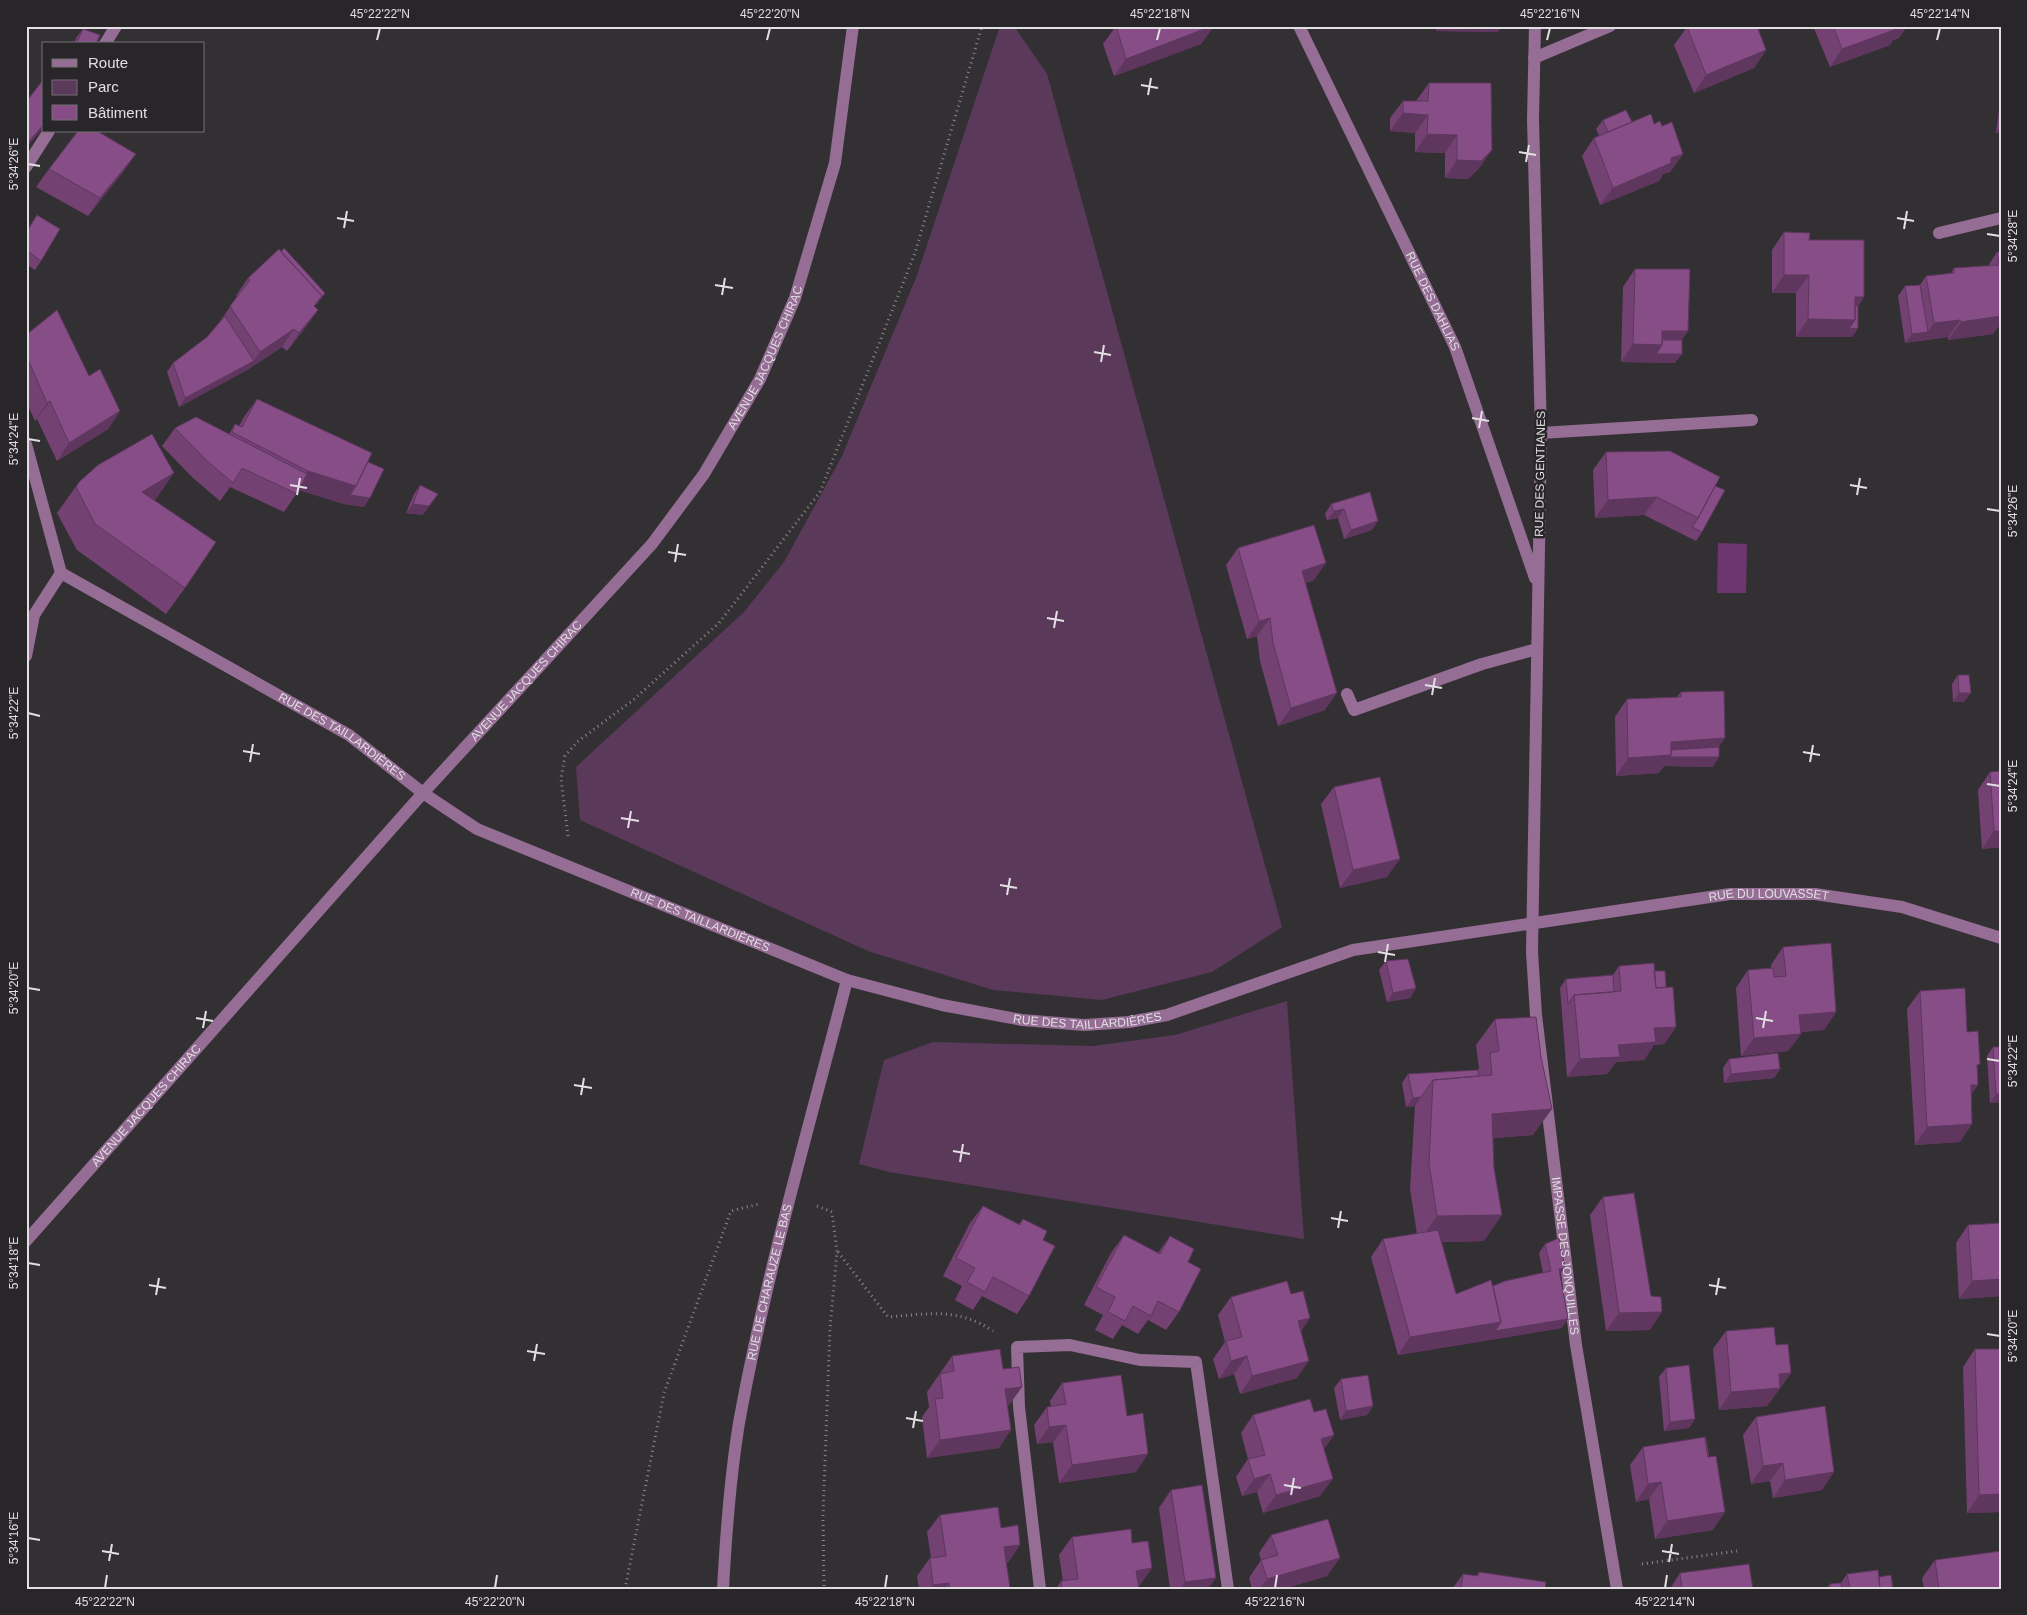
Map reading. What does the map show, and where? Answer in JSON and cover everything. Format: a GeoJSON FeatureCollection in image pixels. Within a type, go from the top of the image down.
{"type":"FeatureCollection","features":[{"type":"Feature","properties":{"kind":"street"},"geometry":{"type":"LineString","coordinates":[[106,42],[116,26]]}},
{"type":"Feature","properties":{"kind":"street","name":"AVENUE JACQUES CHIRAC"},"geometry":{"type":"LineString","coordinates":[[26,1241],[423,793],[652,544],[704,474],[760,379],[795,298],[835,163],[853,26]]}},
{"type":"Feature","properties":{"kind":"street","name":"RUE DES DAHLIAS"},"geometry":{"type":"LineString","coordinates":[[1299,26],[1455,347],[1538,587]]}},
{"type":"Feature","properties":{"kind":"street","name":"RUE DES GENTIANES"},"geometry":{"type":"LineString","coordinates":[[1532,923],[1542,432],[1534,58],[1535,26]]}},
{"type":"Feature","properties":{"kind":"street"},"geometry":{"type":"LineString","coordinates":[[1534,58],[1610,26]]}},
{"type":"Feature","properties":{"kind":"street"},"geometry":{"type":"LineString","coordinates":[[26,167],[48,132]]}},
{"type":"Feature","properties":{"kind":"street"},"geometry":{"type":"LineString","coordinates":[[1939,233],[2001,218]]}},
{"type":"Feature","properties":{"kind":"street"},"geometry":{"type":"LineString","coordinates":[[1542,432],[1752,420]]}},
{"type":"Feature","properties":{"kind":"street"},"geometry":{"type":"LineString","coordinates":[[26,444],[61,573],[34,615],[26,656]]}},
{"type":"Feature","properties":{"kind":"street","name":"RUE DES TAILLARDIÈRES"},"geometry":{"type":"LineString","coordinates":[[61,573],[349,735],[423,793],[478,829],[847,980],[942,1005],[1022,1020],[1084,1025],[1129,1022],[1167,1015],[1353,950],[1532,923]]}},
{"type":"Feature","properties":{"kind":"street"},"geometry":{"type":"LineString","coordinates":[[1347,694],[1354,710],[1482,664],[1537,649]]}},
{"type":"Feature","properties":{"kind":"street","name":"RUE DU LOUVASSET"},"geometry":{"type":"LineString","coordinates":[[1532,923],[1730,894],[1815,894],[1902,907],[2001,938]]}},
{"type":"Feature","properties":{"kind":"street","name":"IMPASSE DES JONQUILLES"},"geometry":{"type":"LineString","coordinates":[[1532,923],[1536,1016],[1576,1345],[1617,1589]]}},
{"type":"Feature","properties":{"kind":"street","name":"RUE DE CHARAUZE LE BAS"},"geometry":{"type":"LineString","coordinates":[[723,1589],[727,1512],[739,1424],[762,1312],[847,980]]}},
{"type":"Feature","properties":{"kind":"street"},"geometry":{"type":"LineString","coordinates":[[1040,1589],[1019,1407],[1017,1348],[1070,1346],[1140,1360],[1196,1362],[1228,1589]]}},
{"type":"Feature","properties":{"kind":"path"},"geometry":{"type":"LineString","coordinates":[[568,838],[561,779],[565,756],[577,742],[632,701],[719,623],[820,492],[915,253],[982,26]]}},
{"type":"Feature","properties":{"kind":"path"},"geometry":{"type":"LineString","coordinates":[[838,1252],[888,1317],[950,1313],[980,1322],[1017,1348]]}},
{"type":"Feature","properties":{"kind":"path"},"geometry":{"type":"LineString","coordinates":[[1614,1569],[1737,1551]]}},
{"type":"Feature","properties":{"kind":"green space"},"geometry":{"type":"Polygon","coordinates":[[[1000,26],[1014,26],[1047,74],[1282,927],[1212,972],[1102,1000],[993,990],[868,951],[580,820],[576,767],[744,612],[784,562],[842,456],[916,278],[1000,26]]]}},
{"type":"Feature","properties":{"kind":"green space"},"geometry":{"type":"Polygon","coordinates":[[[1287,1001],[1304,1239],[889,1172],[859,1164],[884,1060],[933,1042],[1093,1046],[1175,1035],[1287,1001]]]}},
{"type":"Feature","properties":{"kind":"shaded area"},"geometry":{"type":"Polygon","coordinates":[[[1718,543],[1747,544],[1746,593],[1717,593],[1718,543]]]}},
{"type":"Feature","properties":{"kind":"building"},"geometry":{"type":"Polygon","coordinates":[[[1116,26],[1212,26],[1126,59],[1116,26]]]}},
{"type":"Feature","properties":{"kind":"building"},"geometry":{"type":"Polygon","coordinates":[[[1757,26],[1766,50],[1706,75],[1687,27],[1757,26]]]}},
{"type":"Feature","properties":{"kind":"building"},"geometry":{"type":"Polygon","coordinates":[[[1833,26],[1902,26],[1902,27],[1842,49],[1833,26]]]}},
{"type":"Feature","properties":{"kind":"building"},"geometry":{"type":"Polygon","coordinates":[[[83,29],[100,35],[97,42],[77,42],[83,29]]]}},
{"type":"Feature","properties":{"kind":"building"},"geometry":{"type":"Polygon","coordinates":[[[42,81],[42,126],[26,145],[26,102],[42,81]]]}},
{"type":"Feature","properties":{"kind":"building"},"geometry":{"type":"Polygon","coordinates":[[[1429,83],[1491,83],[1492,150],[1481,161],[1457,160],[1457,135],[1427,134],[1428,115],[1403,113],[1403,101],[1428,101],[1429,83]]]}},
{"type":"Feature","properties":{"kind":"building"},"geometry":{"type":"Polygon","coordinates":[[[1626,110],[1632,122],[1608,132],[1603,120],[1626,110]]]}},
{"type":"Feature","properties":{"kind":"building"},"geometry":{"type":"Polygon","coordinates":[[[1651,114],[1654,124],[1660,121],[1662,126],[1672,122],[1683,154],[1671,158],[1671,163],[1613,188],[1594,138],[1651,114]]]}},
{"type":"Feature","properties":{"kind":"building"},"geometry":{"type":"Polygon","coordinates":[[[77,132],[99,132],[136,154],[100,198],[49,169],[77,132]]]}},
{"type":"Feature","properties":{"kind":"building"},"geometry":{"type":"Polygon","coordinates":[[[37,215],[60,229],[41,261],[26,250],[26,233],[37,215]]]}},
{"type":"Feature","properties":{"kind":"building"},"geometry":{"type":"Polygon","coordinates":[[[1784,232],[1810,233],[1809,240],[1864,240],[1864,297],[1855,297],[1855,320],[1808,319],[1809,275],[1784,275],[1784,232]]]}},
{"type":"Feature","properties":{"kind":"building"},"geometry":{"type":"Polygon","coordinates":[[[284,248],[325,293],[316,305],[322,296],[281,252],[284,248]]]}},
{"type":"Feature","properties":{"kind":"building"},"geometry":{"type":"Polygon","coordinates":[[[279,249],[322,296],[314,306],[318,310],[299,333],[294,329],[260,352],[230,306],[250,280],[248,278],[279,249]]]}},
{"type":"Feature","properties":{"kind":"building"},"geometry":{"type":"Polygon","coordinates":[[[1997,252],[2001,252],[2001,316],[1961,322],[1960,320],[1934,323],[1926,276],[1954,273],[1954,268],[1999,265],[1997,252]]]}},
{"type":"Feature","properties":{"kind":"building"},"geometry":{"type":"Polygon","coordinates":[[[1635,269],[1690,269],[1688,331],[1662,331],[1662,345],[1633,344],[1635,269]]]}},
{"type":"Feature","properties":{"kind":"building"},"geometry":{"type":"Polygon","coordinates":[[[1920,285],[1928,332],[1912,334],[1905,286],[1920,285]]]}},
{"type":"Feature","properties":{"kind":"building"},"geometry":{"type":"Polygon","coordinates":[[[1855,306],[1858,306],[1858,328],[1849,329],[1855,320],[1855,306]]]}},
{"type":"Feature","properties":{"kind":"building"},"geometry":{"type":"Polygon","coordinates":[[[57,310],[89,376],[100,369],[120,411],[69,443],[50,401],[47,403],[26,355],[26,335],[57,310]]]}},
{"type":"Feature","properties":{"kind":"building"},"geometry":{"type":"Polygon","coordinates":[[[225,316],[254,361],[185,398],[173,363],[207,337],[225,316]]]}},
{"type":"Feature","properties":{"kind":"building"},"geometry":{"type":"Polygon","coordinates":[[[1662,340],[1682,340],[1682,354],[1656,354],[1662,345],[1662,340]]]}},
{"type":"Feature","properties":{"kind":"building"},"geometry":{"type":"Polygon","coordinates":[[[257,399],[372,453],[356,486],[308,471],[232,432],[235,424],[242,427],[257,399]]]}},
{"type":"Feature","properties":{"kind":"building"},"geometry":{"type":"Polygon","coordinates":[[[196,417],[307,474],[297,494],[242,468],[233,483],[206,460],[175,428],[196,417]]]}},
{"type":"Feature","properties":{"kind":"building"},"geometry":{"type":"Polygon","coordinates":[[[152,434],[174,473],[142,492],[216,542],[185,588],[95,524],[76,487],[98,465],[152,434]]]}},
{"type":"Feature","properties":{"kind":"building"},"geometry":{"type":"Polygon","coordinates":[[[1670,451],[1720,477],[1698,518],[1657,497],[1608,500],[1606,452],[1670,451]]]}},
{"type":"Feature","properties":{"kind":"building"},"geometry":{"type":"Polygon","coordinates":[[[368,462],[384,469],[370,498],[350,495],[356,486],[368,462]]]}},
{"type":"Feature","properties":{"kind":"building"},"geometry":{"type":"Polygon","coordinates":[[[420,485],[438,494],[429,506],[413,504],[420,485]]]}},
{"type":"Feature","properties":{"kind":"building"},"geometry":{"type":"Polygon","coordinates":[[[1715,486],[1725,490],[1702,532],[1692,527],[1715,486]]]}},
{"type":"Feature","properties":{"kind":"building"},"geometry":{"type":"Polygon","coordinates":[[[1370,492],[1378,521],[1351,530],[1344,509],[1334,511],[1331,504],[1370,492]]]}},
{"type":"Feature","properties":{"kind":"building"},"geometry":{"type":"Polygon","coordinates":[[[1314,525],[1326,563],[1302,571],[1337,693],[1291,708],[1273,643],[1270,618],[1259,621],[1238,548],[1314,525]]]}},
{"type":"Feature","properties":{"kind":"building"},"geometry":{"type":"Polygon","coordinates":[[[1958,675],[1969,675],[1971,693],[1959,693],[1958,675]]]}},
{"type":"Feature","properties":{"kind":"building"},"geometry":{"type":"Polygon","coordinates":[[[1724,691],[1725,738],[1671,742],[1671,755],[1628,758],[1627,699],[1681,697],[1681,692],[1724,691]]]}},
{"type":"Feature","properties":{"kind":"building"},"geometry":{"type":"Polygon","coordinates":[[[1719,747],[1719,757],[1670,757],[1671,750],[1719,747]]]}},
{"type":"Feature","properties":{"kind":"building"},"geometry":{"type":"Polygon","coordinates":[[[2001,771],[2001,831],[1994,831],[1990,772],[2001,771]]]}},
{"type":"Feature","properties":{"kind":"building"},"geometry":{"type":"Polygon","coordinates":[[[1380,777],[1400,859],[1353,870],[1334,787],[1380,777]]]}},
{"type":"Feature","properties":{"kind":"building"},"geometry":{"type":"Polygon","coordinates":[[[1831,943],[1836,1012],[1799,1015],[1801,1034],[1754,1038],[1748,970],[1773,968],[1774,977],[1786,976],[1783,947],[1831,943]]]}},
{"type":"Feature","properties":{"kind":"building"},"geometry":{"type":"Polygon","coordinates":[[[1408,959],[1416,988],[1393,993],[1386,961],[1408,959]]]}},
{"type":"Feature","properties":{"kind":"building"},"geometry":{"type":"Polygon","coordinates":[[[1654,963],[1656,988],[1673,987],[1676,1027],[1654,1028],[1656,1042],[1618,1045],[1620,1057],[1580,1059],[1574,995],[1621,991],[1619,966],[1654,963]]]}},
{"type":"Feature","properties":{"kind":"building"},"geometry":{"type":"Polygon","coordinates":[[[1654,971],[1665,971],[1666,987],[1656,988],[1654,971]]]}},
{"type":"Feature","properties":{"kind":"building"},"geometry":{"type":"Polygon","coordinates":[[[1613,975],[1614,992],[1574,995],[1568,1004],[1566,979],[1613,975]]]}},
{"type":"Feature","properties":{"kind":"building"},"geometry":{"type":"Polygon","coordinates":[[[1965,988],[1967,1032],[1978,1031],[1980,1064],[1977,1065],[1978,1085],[1971,1085],[1972,1124],[1927,1127],[1920,991],[1965,988]]]}},
{"type":"Feature","properties":{"kind":"building"},"geometry":{"type":"Polygon","coordinates":[[[1536,1017],[1541,1057],[1552,1109],[1492,1114],[1494,1168],[1502,1215],[1437,1216],[1429,1163],[1433,1080],[1492,1075],[1490,1053],[1499,1051],[1495,1019],[1536,1017]]]}},
{"type":"Feature","properties":{"kind":"building"},"geometry":{"type":"Polygon","coordinates":[[[1993,1047],[1999,1047],[2001,1094],[1996,1094],[1993,1047]]]}},
{"type":"Feature","properties":{"kind":"building"},"geometry":{"type":"Polygon","coordinates":[[[1778,1053],[1780,1069],[1731,1074],[1729,1059],[1778,1053]]]}},
{"type":"Feature","properties":{"kind":"building"},"geometry":{"type":"Polygon","coordinates":[[[1478,1070],[1479,1076],[1433,1080],[1421,1097],[1413,1098],[1408,1074],[1478,1070]]]}},
{"type":"Feature","properties":{"kind":"building"},"geometry":{"type":"Polygon","coordinates":[[[1634,1193],[1651,1296],[1661,1297],[1662,1312],[1619,1313],[1603,1197],[1634,1193]]]}},
{"type":"Feature","properties":{"kind":"building"},"geometry":{"type":"Polygon","coordinates":[[[983,1206],[1020,1225],[1023,1219],[1047,1231],[1043,1240],[1055,1246],[1029,1296],[993,1277],[985,1292],[967,1282],[975,1268],[956,1258],[983,1206]]]}},
{"type":"Feature","properties":{"kind":"building"},"geometry":{"type":"Polygon","coordinates":[[[2001,1223],[2001,1279],[1972,1281],[1968,1225],[2001,1223]]]}},
{"type":"Feature","properties":{"kind":"building"},"geometry":{"type":"Polygon","coordinates":[[[1438,1230],[1456,1294],[1491,1280],[1501,1322],[1410,1337],[1383,1239],[1438,1230]]]}},
{"type":"Feature","properties":{"kind":"building"},"geometry":{"type":"Polygon","coordinates":[[[1124,1235],[1160,1254],[1170,1236],[1194,1249],[1188,1262],[1201,1269],[1179,1312],[1158,1301],[1151,1316],[1133,1306],[1125,1321],[1108,1312],[1115,1297],[1096,1287],[1124,1235]]]}},
{"type":"Feature","properties":{"kind":"building"},"geometry":{"type":"Polygon","coordinates":[[[1559,1238],[1565,1268],[1559,1269],[1568,1319],[1495,1331],[1501,1322],[1493,1286],[1505,1281],[1551,1271],[1545,1244],[1559,1238]]]}},
{"type":"Feature","properties":{"kind":"building"},"geometry":{"type":"Polygon","coordinates":[[[1287,1281],[1291,1294],[1303,1291],[1310,1318],[1298,1321],[1309,1361],[1252,1376],[1247,1356],[1231,1361],[1226,1341],[1242,1337],[1231,1297],[1287,1281]]]}},
{"type":"Feature","properties":{"kind":"building"},"geometry":{"type":"Polygon","coordinates":[[[1774,1327],[1776,1345],[1788,1344],[1791,1373],[1779,1374],[1780,1388],[1731,1392],[1726,1331],[1774,1327]]]}},
{"type":"Feature","properties":{"kind":"building"},"geometry":{"type":"Polygon","coordinates":[[[1000,1349],[1003,1369],[1019,1367],[1022,1387],[1005,1389],[1011,1430],[940,1440],[935,1399],[943,1398],[940,1374],[954,1371],[952,1356],[1000,1349]]]}},
{"type":"Feature","properties":{"kind":"building"},"geometry":{"type":"Polygon","coordinates":[[[1975,1349],[2001,1349],[2001,1494],[1979,1495],[1975,1349]]]}},
{"type":"Feature","properties":{"kind":"building"},"geometry":{"type":"Polygon","coordinates":[[[1689,1365],[1695,1419],[1670,1422],[1666,1368],[1689,1365]]]}},
{"type":"Feature","properties":{"kind":"building"},"geometry":{"type":"Polygon","coordinates":[[[1121,1375],[1127,1416],[1143,1413],[1148,1454],[1072,1465],[1066,1425],[1049,1427],[1047,1407],[1066,1404],[1062,1383],[1121,1375]]]}},
{"type":"Feature","properties":{"kind":"building"},"geometry":{"type":"Polygon","coordinates":[[[1368,1375],[1373,1406],[1346,1411],[1341,1379],[1368,1375]]]}},
{"type":"Feature","properties":{"kind":"building"},"geometry":{"type":"Polygon","coordinates":[[[1310,1399],[1314,1412],[1326,1409],[1334,1435],[1321,1439],[1333,1479],[1276,1495],[1270,1474],[1254,1479],[1248,1459],[1265,1455],[1253,1415],[1310,1399]]]}},
{"type":"Feature","properties":{"kind":"building"},"geometry":{"type":"Polygon","coordinates":[[[1825,1406],[1834,1472],[1785,1480],[1783,1463],[1763,1466],[1756,1417],[1825,1406]]]}},
{"type":"Feature","properties":{"kind":"building"},"geometry":{"type":"Polygon","coordinates":[[[1705,1437],[1708,1457],[1716,1456],[1725,1512],[1667,1521],[1661,1482],[1648,1484],[1643,1447],[1705,1437]]]}},
{"type":"Feature","properties":{"kind":"building"},"geometry":{"type":"Polygon","coordinates":[[[1705,1439],[1709,1456],[1708,1457],[1705,1439]]]}},
{"type":"Feature","properties":{"kind":"building"},"geometry":{"type":"Polygon","coordinates":[[[1202,1485],[1216,1578],[1185,1582],[1171,1490],[1202,1485]]]}},
{"type":"Feature","properties":{"kind":"building"},"geometry":{"type":"Polygon","coordinates":[[[998,1507],[1001,1528],[1018,1525],[1020,1545],[1004,1547],[1010,1588],[950,1589],[949,1583],[933,1585],[930,1558],[946,1556],[940,1515],[998,1507]]]}},
{"type":"Feature","properties":{"kind":"building"},"geometry":{"type":"Polygon","coordinates":[[[1328,1519],[1340,1558],[1267,1579],[1261,1560],[1278,1555],[1271,1535],[1328,1519]]]}},
{"type":"Feature","properties":{"kind":"building"},"geometry":{"type":"Polygon","coordinates":[[[1131,1529],[1132,1543],[1148,1541],[1152,1568],[1136,1571],[1139,1589],[1062,1589],[1061,1581],[1078,1579],[1072,1537],[1131,1529]]]}},
{"type":"Feature","properties":{"kind":"building"},"geometry":{"type":"Polygon","coordinates":[[[2001,1551],[2001,1589],[1939,1589],[1935,1560],[2001,1551]]]}},
{"type":"Feature","properties":{"kind":"building"},"geometry":{"type":"Polygon","coordinates":[[[1749,1564],[1753,1589],[1682,1589],[1680,1573],[1749,1564]]]}},
{"type":"Feature","properties":{"kind":"building"},"geometry":{"type":"Polygon","coordinates":[[[1878,1570],[1880,1589],[1847,1589],[1850,1588],[1847,1574],[1878,1570]]]}},
{"type":"Feature","properties":{"kind":"building"},"geometry":{"type":"Polygon","coordinates":[[[1479,1572],[1546,1582],[1545,1589],[1461,1589],[1463,1574],[1478,1576],[1479,1572]]]}},
{"type":"Feature","properties":{"kind":"building"},"geometry":{"type":"Polygon","coordinates":[[[1891,1575],[1893,1589],[1880,1589],[1879,1577],[1891,1575]]]}},
{"type":"Feature","properties":{"kind":"building"},"geometry":{"type":"Polygon","coordinates":[[[1841,1583],[1842,1589],[1830,1589],[1830,1584],[1841,1583]]]}}]}
